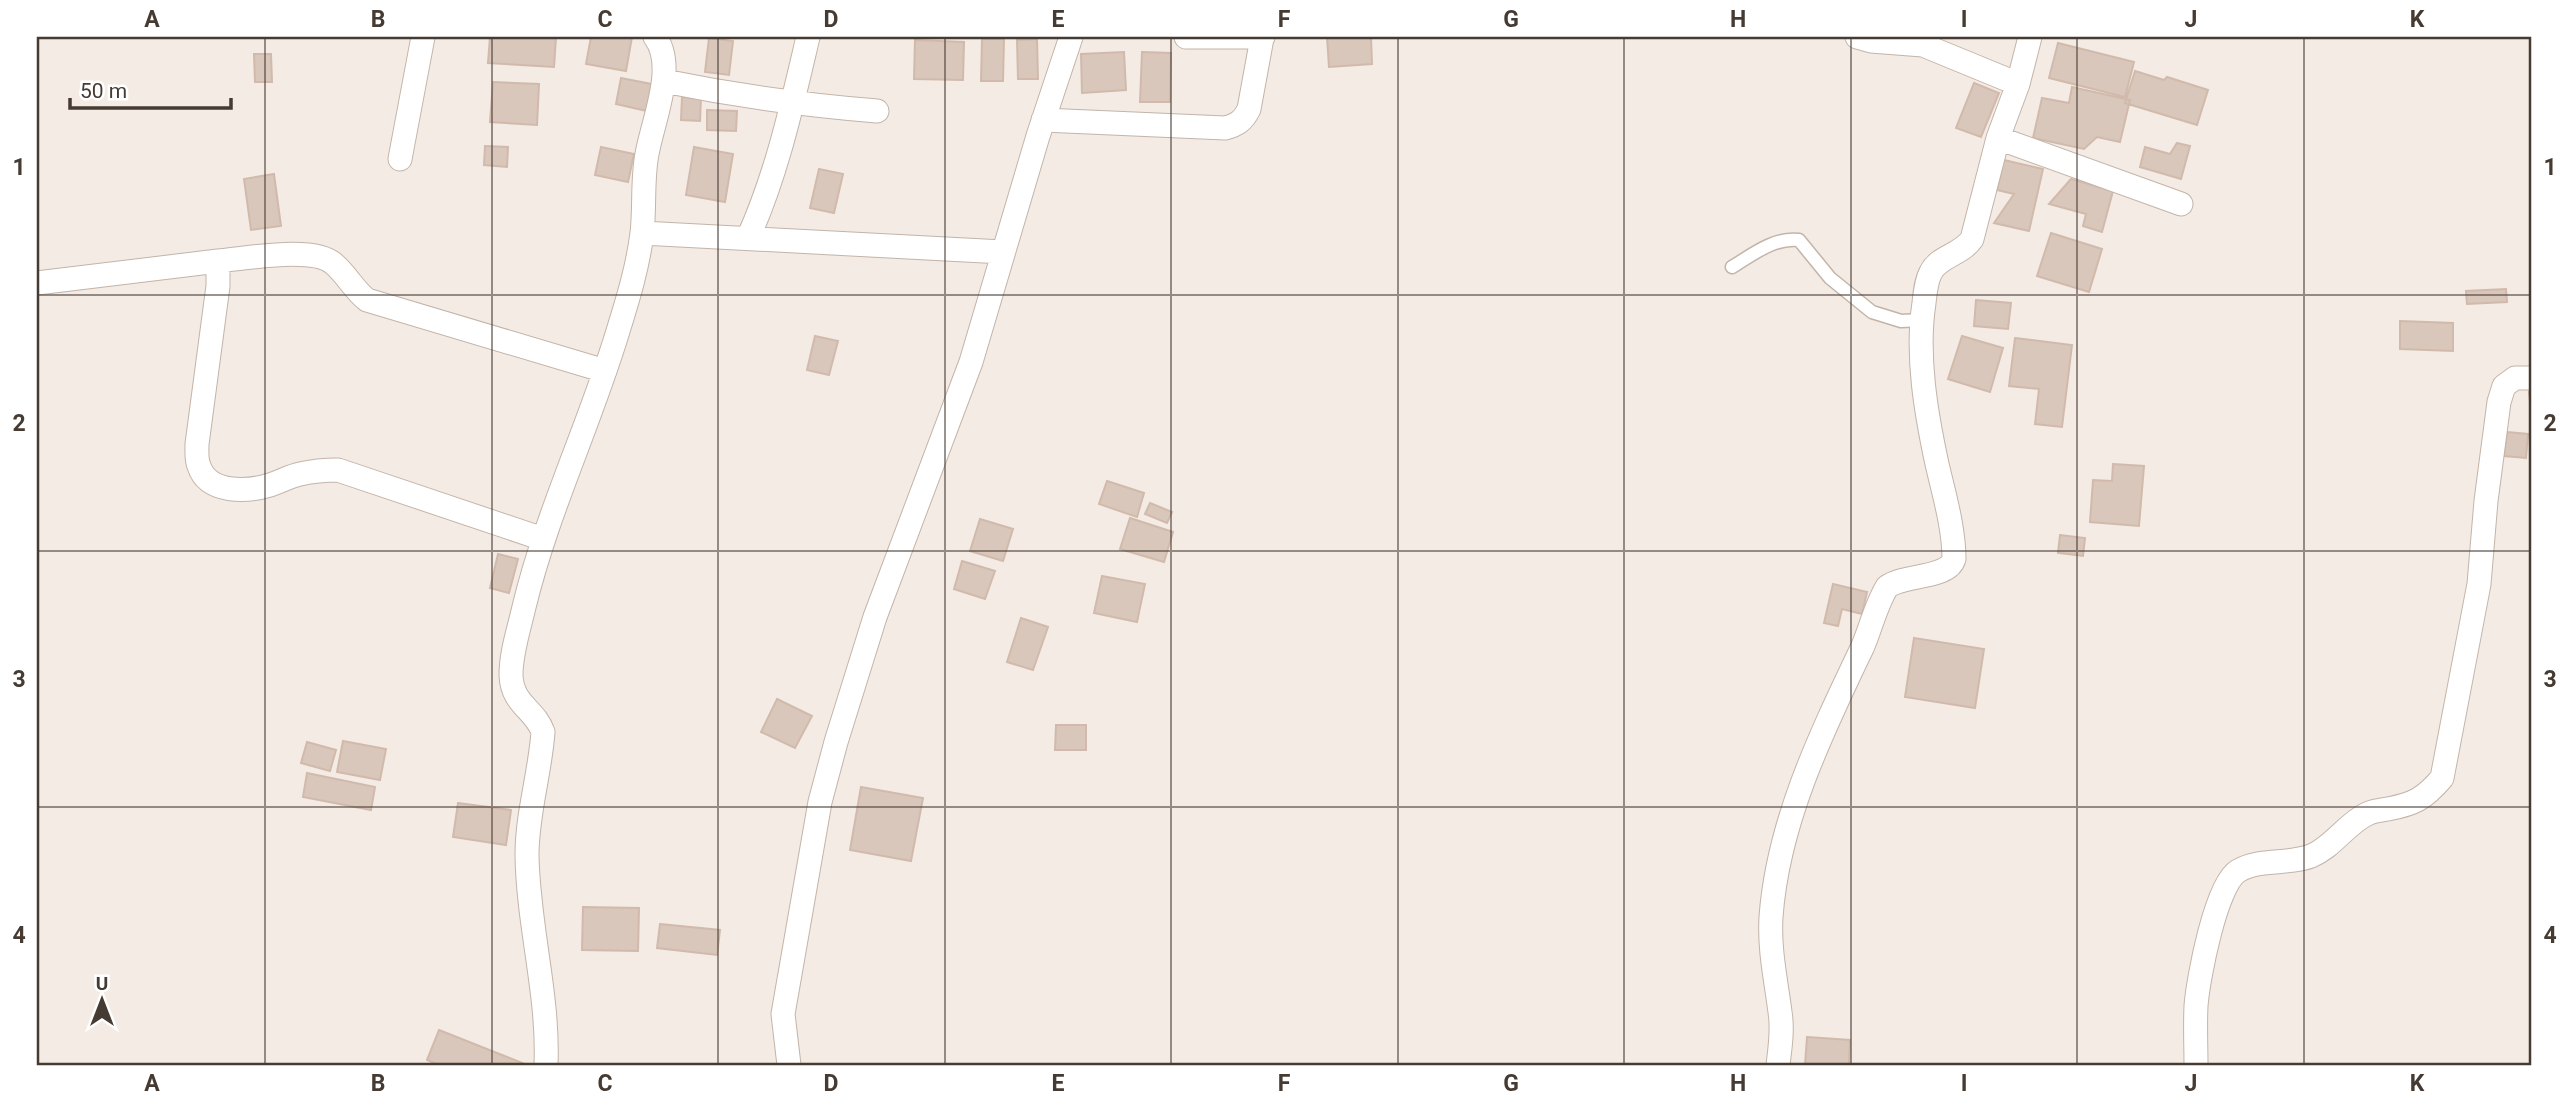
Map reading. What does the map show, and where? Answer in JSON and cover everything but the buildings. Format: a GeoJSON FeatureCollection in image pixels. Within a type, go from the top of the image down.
{"type":"FeatureCollection","features":[{"type":"Feature","properties":{"kind":"street"},"geometry":{"type":"LineString","coordinates":[[400,159],[423,37]]}},
{"type":"Feature","properties":{"kind":"street"},"geometry":{"type":"LineString","coordinates":[[546,1065],[547,1032],[527,859],[530,813],[543,732],[539,721],[515,695],[511,677],[513,655],[543,539],[605,371],[634,278],[642,233],[643,170],[664,81],[665,59],[662,46],[655,37]]}},
{"type":"Feature","properties":{"kind":"street"},"geometry":{"type":"LineString","coordinates":[[748,238],[765,200],[793,104],[808,37]]}},
{"type":"Feature","properties":{"kind":"street"},"geometry":{"type":"LineString","coordinates":[[789,1065],[783,1014],[820,802],[836,742],[875,617],[971,362],[1043,120],[1071,37]]}},
{"type":"Feature","properties":{"kind":"street"},"geometry":{"type":"LineString","coordinates":[[1043,120],[1225,128],[1236,125],[1244,119],[1249,109],[1263,37],[1186,37]]}},
{"type":"Feature","properties":{"kind":"street"},"geometry":{"type":"LineString","coordinates":[[1857,37],[1871,41],[1923,45],[2018,84]]}},
{"type":"Feature","properties":{"kind":"street"},"geometry":{"type":"LineString","coordinates":[[1778,1065],[1781,1015],[1771,961],[1771,919],[1776,875],[1785,835],[1814,755],[1887,587],[1901,579],[1946,570],[1952,566],[1954,559],[1945,498],[1932,440],[1924,380],[1921,320],[1927,279],[1931,270],[1937,263],[1966,248],[1972,239],[1998,138],[2018,84],[2030,37]]}},
{"type":"Feature","properties":{"kind":"street"},"geometry":{"type":"LineString","coordinates":[[664,81],[742,97],[877,111]]}},
{"type":"Feature","properties":{"kind":"street"},"geometry":{"type":"LineString","coordinates":[[1998,138],[2181,204]]}},
{"type":"Feature","properties":{"kind":"street"},"geometry":{"type":"LineString","coordinates":[[642,233],[1003,252]]}},
{"type":"Feature","properties":{"kind":"street"},"geometry":{"type":"LineString","coordinates":[[37,283],[218,261],[305,254],[321,256],[333,262],[356,292],[367,300],[605,371]]}},
{"type":"Feature","properties":{"kind":"street"},"geometry":{"type":"LineString","coordinates":[[218,261],[218,286],[197,444],[198,465],[206,480],[226,489],[251,489],[271,485],[297,474],[338,470],[543,539]]}},
{"type":"Feature","properties":{"kind":"street"},"geometry":{"type":"LineString","coordinates":[[2196,1065],[2196,1004],[2200,981],[2216,909],[2224,887],[2236,872],[2253,864],[2311,856],[2329,846],[2368,814],[2406,806],[2427,796],[2441,778],[2479,584],[2486,500],[2499,402],[2504,386],[2515,378],[2532,378]]}},
{"type":"Feature","properties":{"kind":"lane"},"geometry":{"type":"LineString","coordinates":[[1732,267],[1773,243],[1789,239],[1799,240],[1830,278],[1872,312],[1901,321],[1921,320]]}}]}
